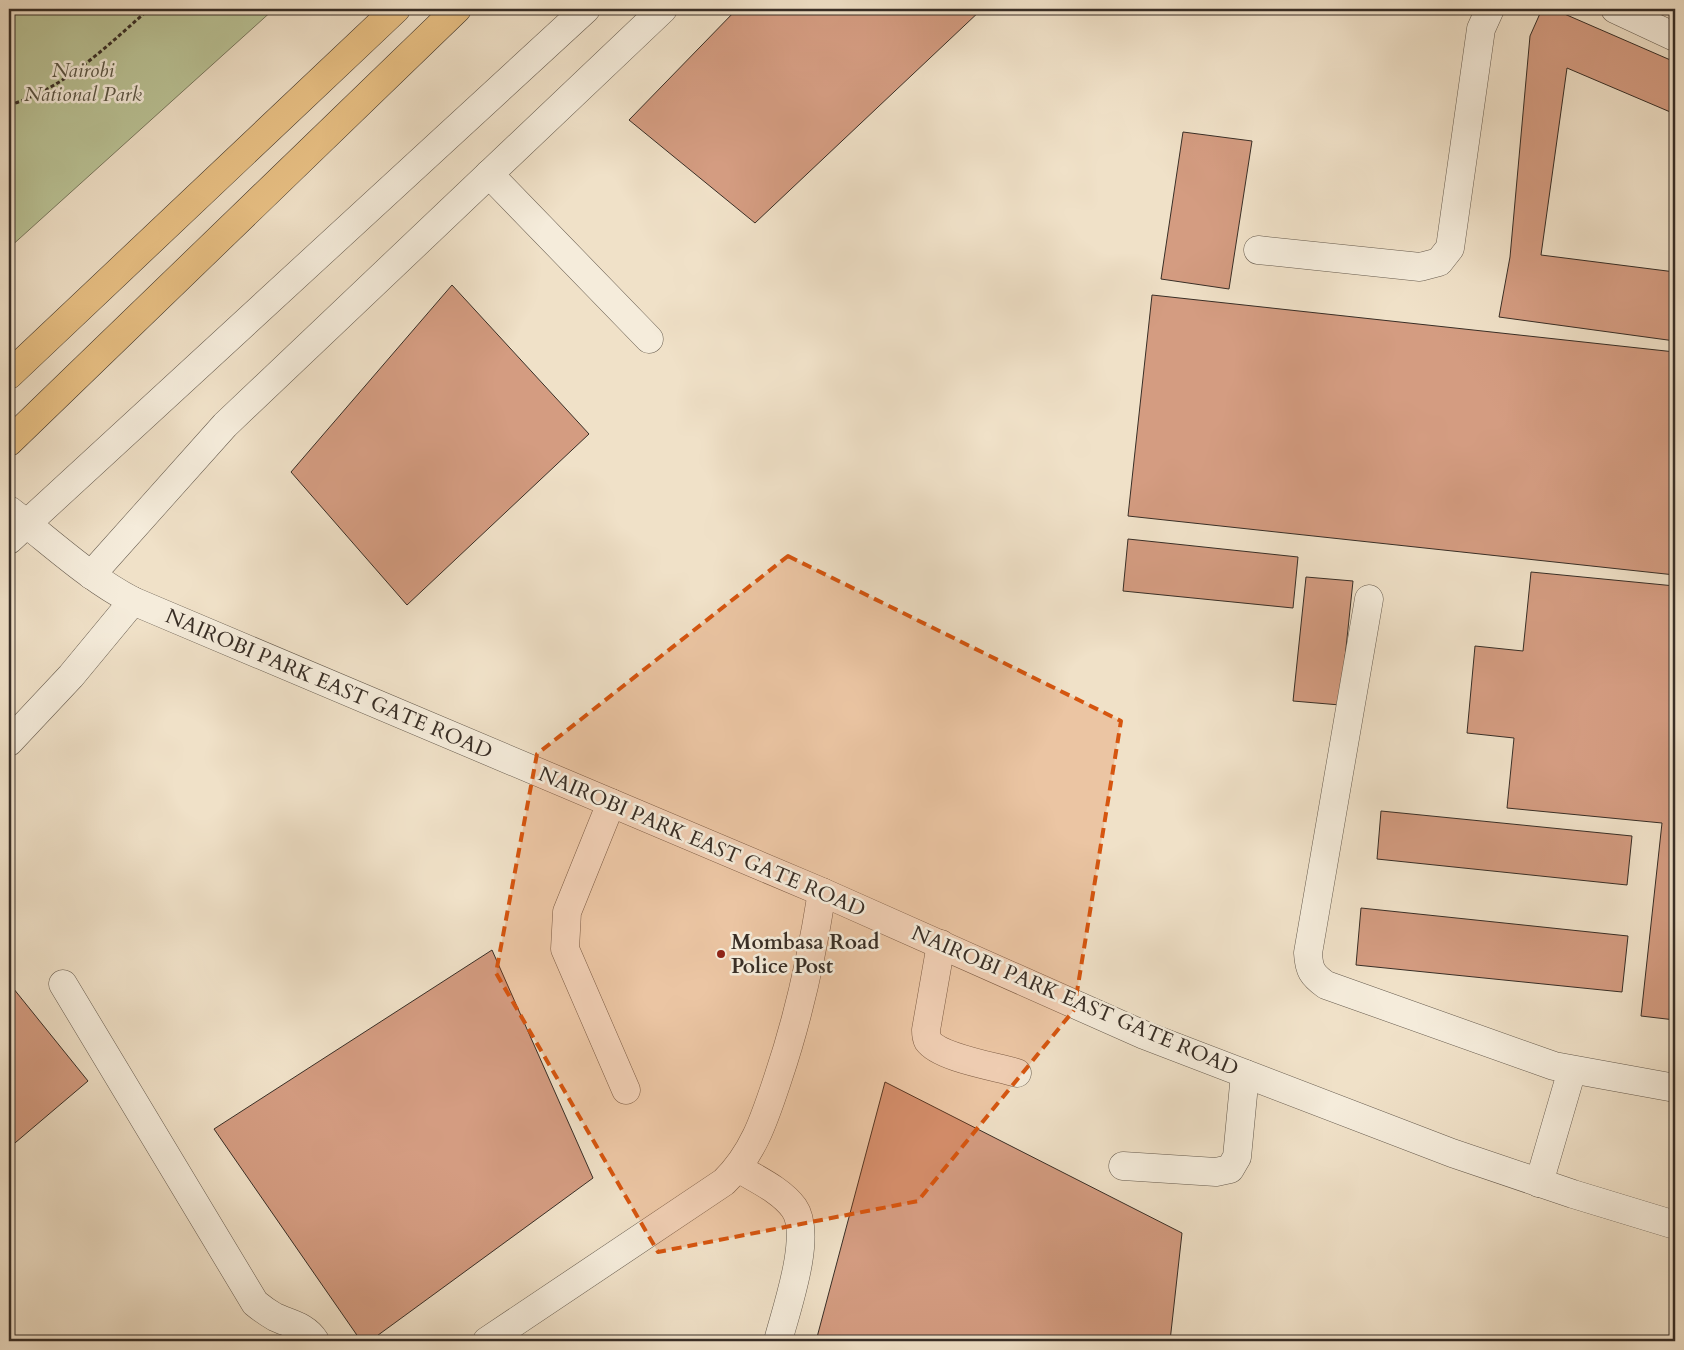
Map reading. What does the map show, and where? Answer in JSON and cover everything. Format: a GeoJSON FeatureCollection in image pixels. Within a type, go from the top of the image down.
{"type":"FeatureCollection","features":[{"type":"Feature","properties":{"kind":"main road"},"geometry":{"type":"LineString","coordinates":[[9,375],[396,9]]}},
{"type":"Feature","properties":{"kind":"main road"},"geometry":{"type":"LineString","coordinates":[[9,442],[457,9]]}},
{"type":"Feature","properties":{"kind":"street"},"geometry":{"type":"LineString","coordinates":[[14,524],[586,9]]}},
{"type":"Feature","properties":{"kind":"street"},"geometry":{"type":"LineString","coordinates":[[83,570],[225,426],[663,9]]}},
{"type":"Feature","properties":{"kind":"street"},"geometry":{"type":"LineString","coordinates":[[1258,250],[1420,267],[1440,262],[1450,248],[1481,29],[1490,9]]}},
{"type":"Feature","properties":{"kind":"street"},"geometry":{"type":"LineString","coordinates":[[1615,9],[1675,37]]}},
{"type":"Feature","properties":{"kind":"street"},"geometry":{"type":"LineString","coordinates":[[489,174],[649,340]]}},
{"type":"Feature","properties":{"kind":"street","name":"NAIROBI PARK EAST GATE ROAD"},"geometry":{"type":"LineString","coordinates":[[14,524],[133,601],[822,892],[1144,1034],[1452,1153],[1539,1183],[1675,1225]]}},
{"type":"Feature","properties":{"kind":"street"},"geometry":{"type":"LineString","coordinates":[[1369,600],[1308,953],[1309,967],[1312,975],[1326,985],[1572,1070],[1675,1088]]}},
{"type":"Feature","properties":{"kind":"street"},"geometry":{"type":"LineString","coordinates":[[9,742],[72,676],[133,601]]}},
{"type":"Feature","properties":{"kind":"street"},"geometry":{"type":"LineString","coordinates":[[611,803],[567,912],[565,949],[626,1090]]}},
{"type":"Feature","properties":{"kind":"street"},"geometry":{"type":"LineString","coordinates":[[487,1341],[724,1182],[738,1168],[757,1138],[789,1046],[809,971],[822,892]]}},
{"type":"Feature","properties":{"kind":"street"},"geometry":{"type":"LineString","coordinates":[[940,944],[926,1030],[928,1041],[937,1049],[948,1054],[1018,1073]]}},
{"type":"Feature","properties":{"kind":"street"},"geometry":{"type":"LineString","coordinates":[[63,984],[255,1303],[276,1317],[301,1328],[311,1335],[315,1341]]}},
{"type":"Feature","properties":{"kind":"street"},"geometry":{"type":"LineString","coordinates":[[1539,1183],[1572,1070]]}},
{"type":"Feature","properties":{"kind":"street"},"geometry":{"type":"LineString","coordinates":[[1123,1166],[1216,1172],[1230,1169],[1237,1157],[1245,1074]]}},
{"type":"Feature","properties":{"kind":"street"},"geometry":{"type":"LineString","coordinates":[[738,1168],[778,1194],[794,1208],[802,1226],[801,1245],[778,1341]]}},
{"type":"Feature","properties":{"kind":"path"},"geometry":{"type":"LineString","coordinates":[[9,105],[31,98],[54,86],[89,61],[148,9]]}},
{"type":"Feature","properties":{"kind":"highlighted area"},"geometry":{"type":"Polygon","coordinates":[[[788,556],[1121,721],[1074,1010],[918,1201],[658,1252],[496,973],[537,754],[788,556]]]}},
{"type":"Feature","properties":{"kind":"green space","name":"Nairobi National Park"},"geometry":{"type":"Polygon","coordinates":[[[9,9],[274,9],[9,248],[9,9]]]}},
{"type":"Feature","properties":{"kind":"building"},"geometry":{"type":"Polygon","coordinates":[[[737,9],[982,9],[755,223],[629,120],[737,9]]]}},
{"type":"Feature","properties":{"kind":"building"},"geometry":{"type":"Polygon","coordinates":[[[1542,9],[1553,9],[1675,62],[1675,114],[1567,68],[1541,255],[1675,272],[1675,341],[1499,317],[1510,257],[1530,36],[1542,9]]]}},
{"type":"Feature","properties":{"kind":"building"},"geometry":{"type":"Polygon","coordinates":[[[1183,132],[1252,141],[1229,289],[1161,279],[1183,132]]]}},
{"type":"Feature","properties":{"kind":"building"},"geometry":{"type":"Polygon","coordinates":[[[452,285],[589,434],[407,605],[291,472],[452,285]]]}},
{"type":"Feature","properties":{"kind":"building"},"geometry":{"type":"Polygon","coordinates":[[[1152,295],[1675,352],[1675,575],[1128,516],[1152,295]]]}},
{"type":"Feature","properties":{"kind":"building"},"geometry":{"type":"Polygon","coordinates":[[[1128,539],[1298,557],[1293,608],[1123,591],[1128,539]]]}},
{"type":"Feature","properties":{"kind":"building"},"geometry":{"type":"Polygon","coordinates":[[[1531,572],[1675,586],[1675,1020],[1641,1016],[1662,823],[1507,808],[1514,738],[1467,733],[1475,646],[1523,651],[1531,572]]]}},
{"type":"Feature","properties":{"kind":"building"},"geometry":{"type":"Polygon","coordinates":[[[1306,577],[1353,581],[1340,705],[1293,701],[1306,577]]]}},
{"type":"Feature","properties":{"kind":"building"},"geometry":{"type":"Polygon","coordinates":[[[1381,811],[1632,836],[1627,885],[1377,859],[1381,811]]]}},
{"type":"Feature","properties":{"kind":"building"},"geometry":{"type":"Polygon","coordinates":[[[1361,908],[1628,936],[1622,992],[1356,965],[1361,908]]]}},
{"type":"Feature","properties":{"kind":"building"},"geometry":{"type":"Polygon","coordinates":[[[492,950],[593,1178],[370,1341],[361,1341],[214,1129],[492,950]]]}},
{"type":"Feature","properties":{"kind":"building"},"geometry":{"type":"Polygon","coordinates":[[[9,983],[88,1081],[9,1148],[9,983]]]}},
{"type":"Feature","properties":{"kind":"building"},"geometry":{"type":"Polygon","coordinates":[[[885,1082],[1182,1233],[1170,1341],[816,1341],[885,1082]]]}},
{"type":"Feature","properties":{"kind":"place","name":"Mombasa Road Police Post"},"geometry":{"type":"Point","coordinates":[721,954]}}]}
